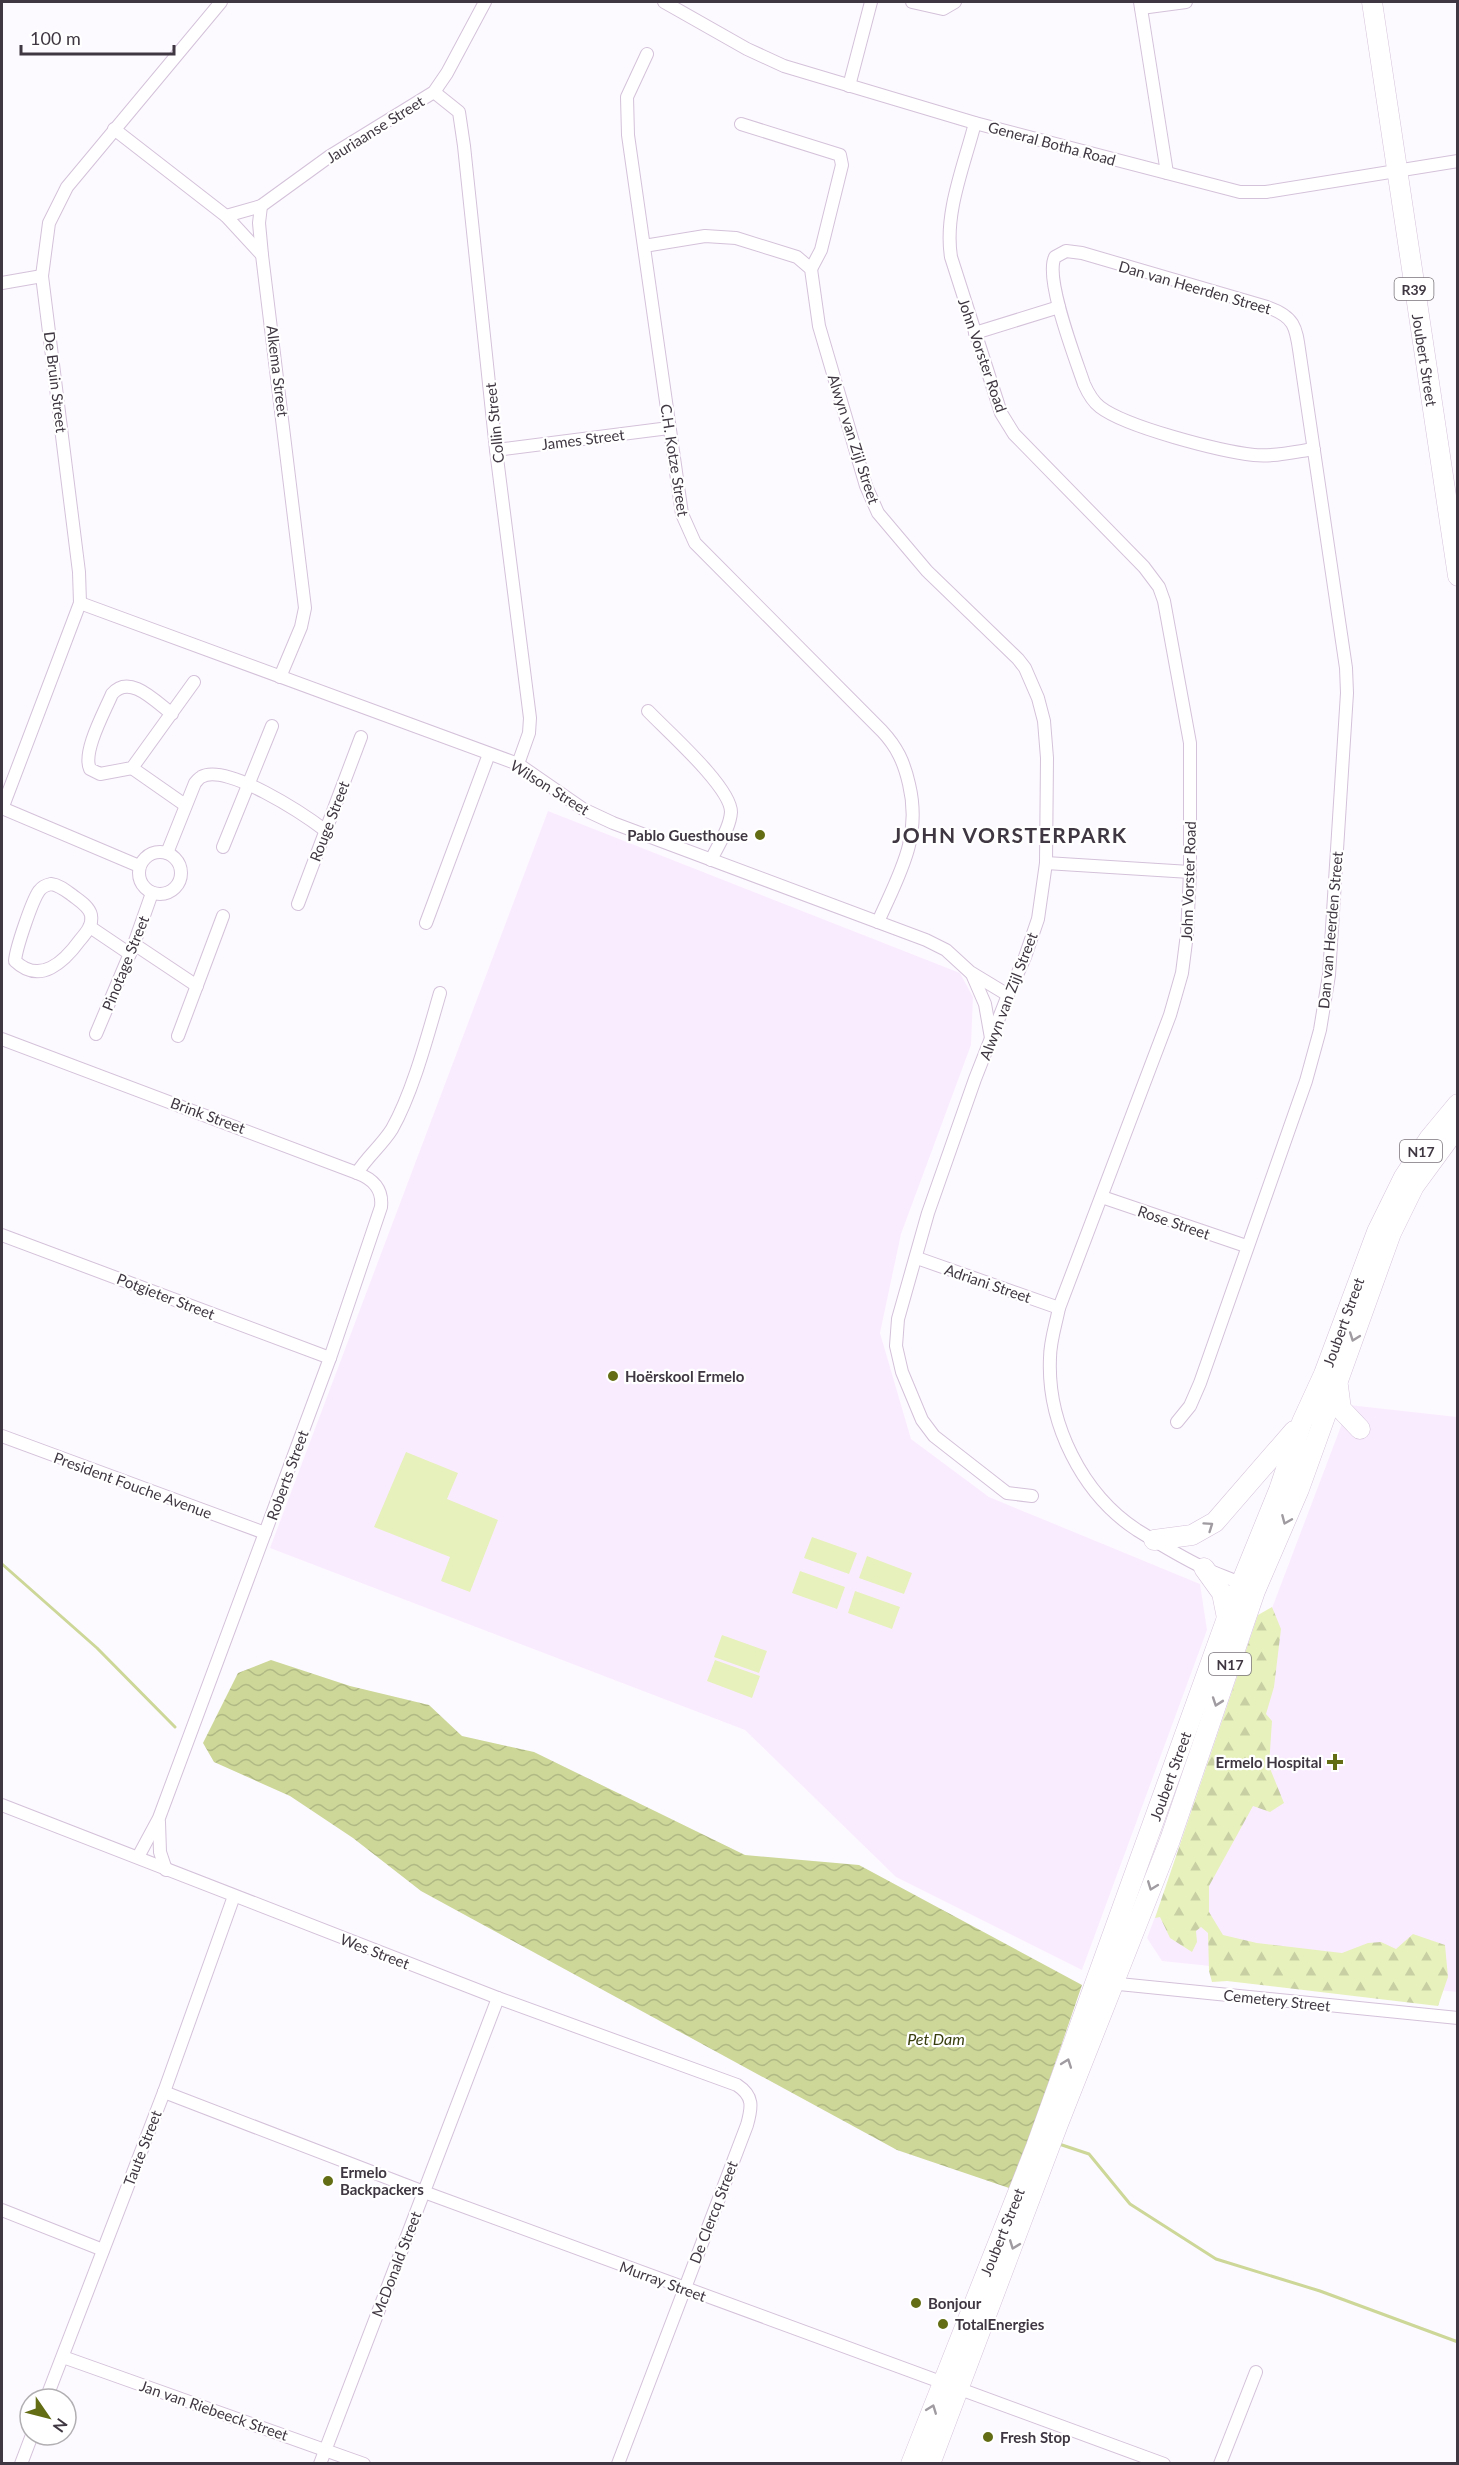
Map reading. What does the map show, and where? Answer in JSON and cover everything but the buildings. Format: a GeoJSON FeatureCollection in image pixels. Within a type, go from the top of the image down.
{"type":"FeatureCollection","features":[{"type":"Feature","properties":{"kind":"main road","name":"Joubert Street"},"geometry":{"type":"LineString","coordinates":[[1372,2],[1458,576]]}},
{"type":"Feature","properties":{"kind":"main road","name":"Joubert Street"},"geometry":{"type":"LineString","coordinates":[[1105,1982],[1170,1840],[1248,1587],[1302,1422],[1324,1374],[1386,1212],[1416,1157],[1458,1104]]}},
{"type":"Feature","properties":{"kind":"main road","name":"Joubert Street"},"geometry":{"type":"LineString","coordinates":[[930,2463],[952,2385],[1105,1982],[1227,1618],[1248,1587],[1299,1490],[1391,1233],[1404,1204],[1428,1165],[1458,1126]]}},
{"type":"Feature","properties":{"kind":"main road"},"geometry":{"type":"LineString","coordinates":[[1338,1383],[1341,1409],[1360,1429]]}},
{"type":"Feature","properties":{"kind":"main road"},"geometry":{"type":"LineString","coordinates":[[1154,1540],[1180,1538],[1201,1532],[1215,1522],[1302,1422]]}},
{"type":"Feature","properties":{"kind":"main road"},"geometry":{"type":"LineString","coordinates":[[1233,1504],[1279,1490]]}},
{"type":"Feature","properties":{"kind":"main road"},"geometry":{"type":"LineString","coordinates":[[1204,1568],[1222,1593],[1227,1618]]}},
{"type":"Feature","properties":{"kind":"main road","name":"Joubert Street"},"geometry":{"type":"LineString","coordinates":[[911,2463],[952,2385]]}},
{"type":"Feature","properties":{"kind":"street","name":"De Bruin Street"},"geometry":{"type":"LineString","coordinates":[[2,808],[80,603],[79,572],[42,276],[49,223],[67,187],[221,2]]}},
{"type":"Feature","properties":{"kind":"street","name":"Jauriaanse Street"},"geometry":{"type":"LineString","coordinates":[[226,216],[247,212],[261,206],[330,156],[434,92],[452,65],[485,2]]}},
{"type":"Feature","properties":{"kind":"street","name":"General Botha Road"},"geometry":{"type":"LineString","coordinates":[[664,2],[747,49],[784,66],[975,123],[1251,193],[1458,161]]}},
{"type":"Feature","properties":{"kind":"street"},"geometry":{"type":"LineString","coordinates":[[849,86],[871,2]]}},
{"type":"Feature","properties":{"kind":"street"},"geometry":{"type":"LineString","coordinates":[[912,2],[943,9],[955,2]]}},
{"type":"Feature","properties":{"kind":"street"},"geometry":{"type":"LineString","coordinates":[[1167,173],[1141,5],[1186,2]]}},
{"type":"Feature","properties":{"kind":"street","name":"C.H. Kotze Street"},"geometry":{"type":"LineString","coordinates":[[647,54],[627,97],[627,110],[682,514],[695,543],[882,731],[901,756],[914,804],[912,836],[907,854],[878,922]]}},
{"type":"Feature","properties":{"kind":"street","name":"Collin Street"},"geometry":{"type":"LineString","coordinates":[[434,92],[456,108],[460,118],[496,450],[530,718],[529,733],[518,764]]}},
{"type":"Feature","properties":{"kind":"street","name":"John Vorster Road"},"geometry":{"type":"LineString","coordinates":[[975,123],[952,212],[948,242],[1001,413],[1010,429],[1144,567],[1159,587],[1164,601],[1190,743],[1190,872],[1187,934],[1178,993],[1059,1308],[1050,1357],[1050,1387],[1056,1418],[1074,1459],[1119,1516],[1154,1540],[1204,1568],[1248,1587]]}},
{"type":"Feature","properties":{"kind":"street"},"geometry":{"type":"LineString","coordinates":[[644,246],[705,236],[736,238],[797,257],[811,269],[821,250],[842,165],[841,158],[833,152],[741,124]]}},
{"type":"Feature","properties":{"kind":"street"},"geometry":{"type":"LineString","coordinates":[[114,129],[226,216],[262,255]]}},
{"type":"Feature","properties":{"kind":"street"},"geometry":{"type":"LineString","coordinates":[[261,206],[259,223],[262,255]]}},
{"type":"Feature","properties":{"kind":"street","name":"Dan van Heerden Street"},"geometry":{"type":"LineString","coordinates":[[1177,1422],[1195,1396],[1306,1081],[1320,1030],[1329,975],[1347,693],[1346,668],[1297,332],[1289,318],[1281,312],[1082,253],[1066,251],[1057,255],[1052,264],[1059,307],[1088,393],[1098,406],[1110,414],[1151,429],[1243,453],[1268,455],[1314,449]]}},
{"type":"Feature","properties":{"kind":"street","name":"Alkema Street"},"geometry":{"type":"LineString","coordinates":[[262,255],[306,608],[302,627],[280,677]]}},
{"type":"Feature","properties":{"kind":"street","name":"Alwyn van Zijl Street"},"geometry":{"type":"LineString","coordinates":[[811,269],[819,326],[866,486],[878,513],[927,570],[1018,659],[1031,680],[1044,721],[1047,758],[1046,863],[1038,919],[991,1039],[928,1213],[898,1319],[896,1346],[902,1372],[922,1420],[934,1436],[1007,1493],[1032,1496]]}},
{"type":"Feature","properties":{"kind":"street"},"geometry":{"type":"LineString","coordinates":[[2,284],[42,276]]}},
{"type":"Feature","properties":{"kind":"street"},"geometry":{"type":"LineString","coordinates":[[975,333],[1059,307]]}},
{"type":"Feature","properties":{"kind":"street","name":"James Street"},"geometry":{"type":"LineString","coordinates":[[496,450],[669,428]]}},
{"type":"Feature","properties":{"kind":"street","name":"Wilson Street"},"geometry":{"type":"LineString","coordinates":[[80,603],[518,764],[583,809],[599,817],[936,944],[956,958],[970,972],[1008,995]]}},
{"type":"Feature","properties":{"kind":"street"},"geometry":{"type":"LineString","coordinates":[[172,714],[131,686],[121,686],[112,694],[90,748],[88,764],[90,769],[100,774],[132,768],[172,714],[194,682]]}},
{"type":"Feature","properties":{"kind":"street"},"geometry":{"type":"LineString","coordinates":[[648,711],[712,777],[729,802],[731,811],[729,822],[711,860]]}},
{"type":"Feature","properties":{"kind":"street"},"geometry":{"type":"LineString","coordinates":[[223,847],[272,726]]}},
{"type":"Feature","properties":{"kind":"street","name":"Rouge Street"},"geometry":{"type":"LineString","coordinates":[[298,904],[361,737]]}},
{"type":"Feature","properties":{"kind":"street"},"geometry":{"type":"LineString","coordinates":[[426,923],[489,754]]}},
{"type":"Feature","properties":{"kind":"street"},"geometry":{"type":"LineString","coordinates":[[132,768],[185,805]]}},
{"type":"Feature","properties":{"kind":"street"},"geometry":{"type":"LineString","coordinates":[[167,853],[195,783],[201,777],[212,774],[248,784],[292,806],[326,831]]}},
{"type":"Feature","properties":{"kind":"street"},"geometry":{"type":"LineString","coordinates":[[2,808],[139,866]]}},
{"type":"Feature","properties":{"kind":"street"},"geometry":{"type":"LineString","coordinates":[[152,853],[167,853],[178,862],[180,881],[170,892],[152,893],[140,881],[139,866],[152,853]]}},
{"type":"Feature","properties":{"kind":"street"},"geometry":{"type":"LineString","coordinates":[[1046,863],[1190,872]]}},
{"type":"Feature","properties":{"kind":"street"},"geometry":{"type":"LineString","coordinates":[[56,884],[82,902],[91,913],[90,927],[66,958],[56,966],[35,972],[23,969],[15,961],[17,949],[37,896],[45,885],[56,884]]}},
{"type":"Feature","properties":{"kind":"street","name":"Pinotage Street"},"geometry":{"type":"LineString","coordinates":[[96,1034],[132,949],[152,893]]}},
{"type":"Feature","properties":{"kind":"street"},"geometry":{"type":"LineString","coordinates":[[178,1036],[223,916]]}},
{"type":"Feature","properties":{"kind":"street"},"geometry":{"type":"LineString","coordinates":[[90,927],[197,986]]}},
{"type":"Feature","properties":{"kind":"street"},"geometry":{"type":"LineString","coordinates":[[970,972],[985,1004],[991,1039]]}},
{"type":"Feature","properties":{"kind":"street"},"geometry":{"type":"LineString","coordinates":[[357,1173],[392,1129],[419,1060],[440,993]]}},
{"type":"Feature","properties":{"kind":"street","name":"Brink Street"},"geometry":{"type":"LineString","coordinates":[[2,1039],[357,1173],[370,1180],[381,1194],[381,1207],[376,1221]]}},
{"type":"Feature","properties":{"kind":"street","name":"Rose Street"},"geometry":{"type":"LineString","coordinates":[[1102,1197],[1246,1246]]}},
{"type":"Feature","properties":{"kind":"street","name":"Roberts Street"},"geometry":{"type":"LineString","coordinates":[[159,1818],[330,1358],[376,1221]]}},
{"type":"Feature","properties":{"kind":"street","name":"Potgieter Street"},"geometry":{"type":"LineString","coordinates":[[2,1235],[330,1358]]}},
{"type":"Feature","properties":{"kind":"street","name":"Adriani Street"},"geometry":{"type":"LineString","coordinates":[[917,1258],[1059,1308]]}},
{"type":"Feature","properties":{"kind":"street","name":"President Fouche Avenue"},"geometry":{"type":"LineString","coordinates":[[2,1436],[265,1533]]}},
{"type":"Feature","properties":{"kind":"street","name":"Wes Street"},"geometry":{"type":"LineString","coordinates":[[2,1805],[498,1998],[737,2085],[749,2095]]}},
{"type":"Feature","properties":{"kind":"street"},"geometry":{"type":"LineString","coordinates":[[138,1857],[159,1818]]}},
{"type":"Feature","properties":{"kind":"street"},"geometry":{"type":"LineString","coordinates":[[159,1818],[160,1852],[166,1870]]}},
{"type":"Feature","properties":{"kind":"street","name":"Taute Street"},"geometry":{"type":"LineString","coordinates":[[51,2387],[164,2092],[234,1896]]}},
{"type":"Feature","properties":{"kind":"street","name":"Cemetery Street"},"geometry":{"type":"LineString","coordinates":[[1105,1982],[1458,2018]]}},
{"type":"Feature","properties":{"kind":"street","name":"McDonald Street"},"geometry":{"type":"LineString","coordinates":[[320,2463],[498,1998]]}},
{"type":"Feature","properties":{"kind":"street","name":"Murray Street"},"geometry":{"type":"LineString","coordinates":[[164,2092],[683,2289],[1164,2463]]}},
{"type":"Feature","properties":{"kind":"street","name":"De Clercq Street"},"geometry":{"type":"LineString","coordinates":[[618,2463],[747,2125],[752,2106],[749,2095]]}},
{"type":"Feature","properties":{"kind":"street"},"geometry":{"type":"LineString","coordinates":[[2,2211],[103,2250]]}},
{"type":"Feature","properties":{"kind":"street","name":"Jan van Riebeeck Street"},"geometry":{"type":"LineString","coordinates":[[63,2357],[364,2463]]}},
{"type":"Feature","properties":{"kind":"street"},"geometry":{"type":"LineString","coordinates":[[1220,2463],[1256,2372]]}},
{"type":"Feature","properties":{"kind":"street"},"geometry":{"type":"LineString","coordinates":[[21,2463],[27,2447]]}},
{"type":"Feature","properties":{"kind":"shaded area","name":"Hoërskool Ermelo"},"geometry":{"type":"Polygon","coordinates":[[[548,811],[960,973],[973,997],[971,1045],[901,1234],[880,1333],[911,1439],[989,1497],[1200,1584],[1207,1630],[1082,1970],[896,1877],[745,1730],[270,1548],[548,811]]]}},
{"type":"Feature","properties":{"kind":"shaded area","name":"Ermelo Hospital"},"geometry":{"type":"Polygon","coordinates":[[[1349,1405],[1457,1417],[1457,1992],[1162,1961],[1147,1938],[1349,1405]]]}},
{"type":"Feature","properties":{"kind":"green space"},"geometry":{"type":"Polygon","coordinates":[[[406,1452],[458,1473],[447,1499],[498,1520],[470,1592],[441,1581],[450,1557],[374,1527],[406,1452]]]}},
{"type":"Feature","properties":{"kind":"green space"},"geometry":{"type":"Polygon","coordinates":[[[812,1537],[857,1553],[849,1574],[804,1558],[812,1537]]]}},
{"type":"Feature","properties":{"kind":"green space"},"geometry":{"type":"Polygon","coordinates":[[[867,1556],[912,1573],[904,1594],[859,1578],[867,1556]]]}},
{"type":"Feature","properties":{"kind":"green space"},"geometry":{"type":"Polygon","coordinates":[[[800,1571],[845,1587],[837,1609],[792,1593],[800,1571]]]}},
{"type":"Feature","properties":{"kind":"green space"},"geometry":{"type":"Polygon","coordinates":[[[855,1591],[900,1607],[892,1629],[848,1613],[855,1591]]]}},
{"type":"Feature","properties":{"kind":"green space"},"geometry":{"type":"Polygon","coordinates":[[[1272,1607],[1281,1629],[1274,1687],[1266,1714],[1272,1721],[1269,1766],[1284,1803],[1270,1812],[1253,1806],[1209,1886],[1209,1912],[1223,1935],[1257,1943],[1342,1953],[1368,1943],[1381,1942],[1396,1949],[1413,1934],[1445,1945],[1448,1977],[1438,2006],[1227,1981],[1212,1982],[1209,1971],[1208,1933],[1201,1927],[1196,1931],[1197,1942],[1192,1952],[1170,1938],[1160,1917],[1155,1918],[1258,1615],[1272,1607]]]}},
{"type":"Feature","properties":{"kind":"green space"},"geometry":{"type":"Polygon","coordinates":[[[722,1635],[767,1651],[759,1673],[714,1657],[722,1635]]]}},
{"type":"Feature","properties":{"kind":"green space"},"geometry":{"type":"Polygon","coordinates":[[[715,1660],[760,1676],[752,1698],[707,1681],[715,1660]]]}},
{"type":"Feature","properties":{"kind":"water","name":"Pet Dam"},"geometry":{"type":"Polygon","coordinates":[[[271,1660],[350,1686],[429,1705],[462,1736],[534,1752],[745,1855],[859,1865],[1082,1985],[1012,2189],[897,2150],[421,1891],[353,1838],[290,1796],[214,1762],[203,1743],[238,1673],[271,1660]]]}},
{"type":"Feature","properties":{"kind":"waterway"},"geometry":{"type":"LineString","coordinates":[[2,1564],[97,1648],[175,1727]]}},
{"type":"Feature","properties":{"kind":"waterway"},"geometry":{"type":"LineString","coordinates":[[1059,2144],[1089,2154],[1130,2204],[1216,2259],[1320,2291],[1458,2342]]}},
{"type":"Feature","properties":{"kind":"place","name":"Pablo Guesthouse"},"geometry":{"type":"Point","coordinates":[760,835]}},
{"type":"Feature","properties":{"kind":"place","name":"Hoërskool Ermelo"},"geometry":{"type":"Point","coordinates":[613,1376]}},
{"type":"Feature","properties":{"kind":"place","name":"Ermelo Hospital"},"geometry":{"type":"Point","coordinates":[1335,1762]}},
{"type":"Feature","properties":{"kind":"place","name":"Ermelo Backpackers"},"geometry":{"type":"Point","coordinates":[328,2181]}},
{"type":"Feature","properties":{"kind":"place","name":"Bonjour"},"geometry":{"type":"Point","coordinates":[916,2303]}},
{"type":"Feature","properties":{"kind":"place","name":"TotalEnergies"},"geometry":{"type":"Point","coordinates":[943,2324]}},
{"type":"Feature","properties":{"kind":"place","name":"Fresh Stop"},"geometry":{"type":"Point","coordinates":[988,2437]}},
{"type":"Feature","properties":{"kind":"district","name":"JOHN VORSTERPARK"},"geometry":{"type":"Point","coordinates":[1010,834]}}]}
